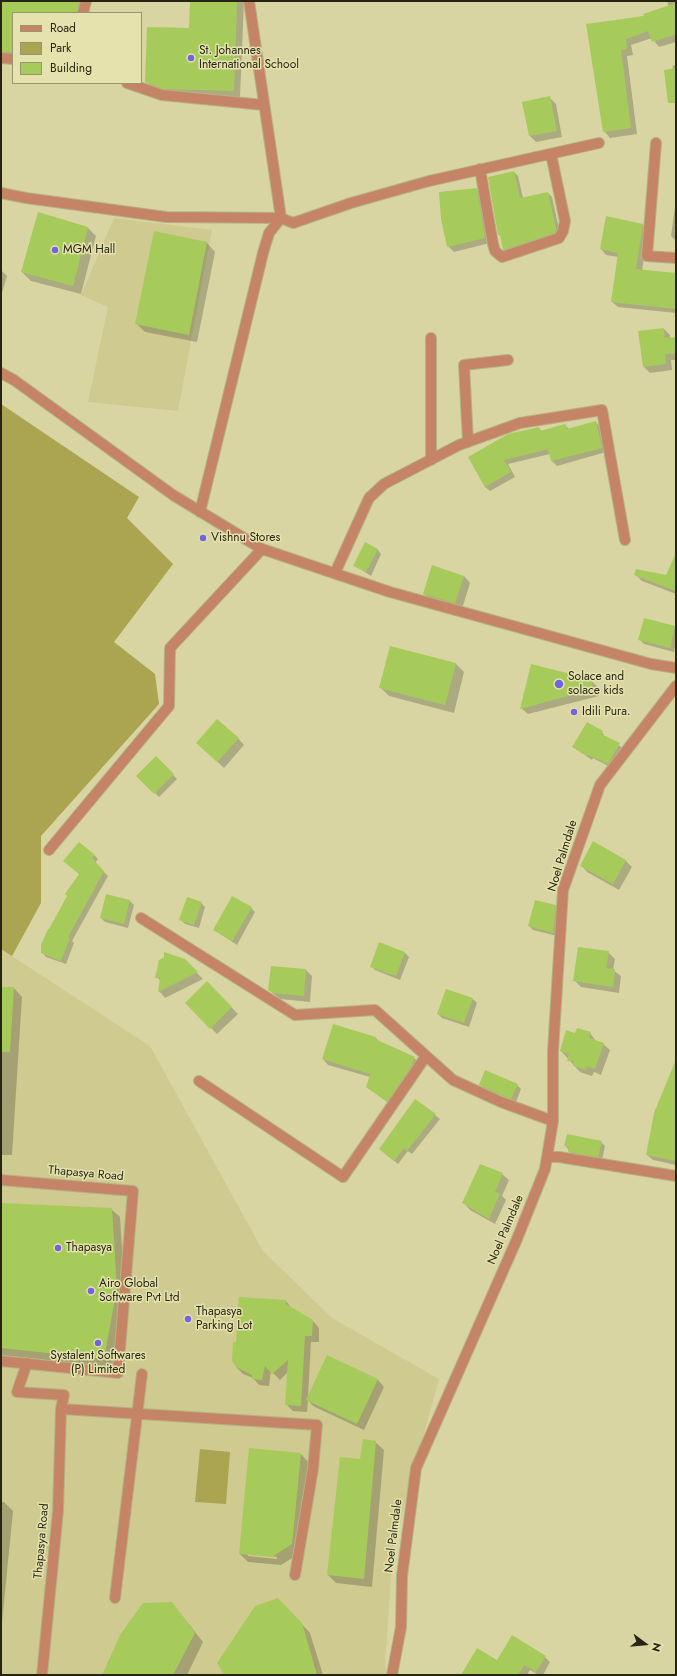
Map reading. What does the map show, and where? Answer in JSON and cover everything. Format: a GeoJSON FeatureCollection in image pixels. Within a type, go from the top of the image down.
{"type":"FeatureCollection","features":[{"type":"Feature","properties":{"kind":"street"},"geometry":{"type":"LineString","coordinates":[[83,12],[86,1]]}},
{"type":"Feature","properties":{"kind":"street"},"geometry":{"type":"LineString","coordinates":[[200,512],[263,252],[269,233],[281,218],[249,1]]}},
{"type":"Feature","properties":{"kind":"street"},"geometry":{"type":"LineString","coordinates":[[1,58],[12,59]]}},
{"type":"Feature","properties":{"kind":"street"},"geometry":{"type":"LineString","coordinates":[[130,84],[162,95],[264,105]]}},
{"type":"Feature","properties":{"kind":"street"},"geometry":{"type":"LineString","coordinates":[[1,193],[26,198],[166,217],[281,218],[293,223],[351,203],[430,181],[599,143]]}},
{"type":"Feature","properties":{"kind":"street"},"geometry":{"type":"LineString","coordinates":[[656,143],[647,256],[676,258]]}},
{"type":"Feature","properties":{"kind":"street"},"geometry":{"type":"LineString","coordinates":[[480,170],[493,244],[496,251],[502,257],[559,238],[563,231],[565,221],[551,154]]}},
{"type":"Feature","properties":{"kind":"street"},"geometry":{"type":"LineString","coordinates":[[431,338],[431,460]]}},
{"type":"Feature","properties":{"kind":"street"},"geometry":{"type":"LineString","coordinates":[[468,442],[464,365],[508,360]]}},
{"type":"Feature","properties":{"kind":"street"},"geometry":{"type":"LineString","coordinates":[[1,372],[173,495],[262,549],[390,592],[651,664],[676,668]]}},
{"type":"Feature","properties":{"kind":"street"},"geometry":{"type":"LineString","coordinates":[[335,573],[369,498],[384,484],[468,442],[520,422],[602,410],[625,540]]}},
{"type":"Feature","properties":{"kind":"street"},"geometry":{"type":"LineString","coordinates":[[49,850],[169,706],[170,648],[262,549]]}},
{"type":"Feature","properties":{"kind":"street","name":"Noel Palmdale"},"geometry":{"type":"LineString","coordinates":[[392,1675],[401,1627],[402,1576],[416,1468],[517,1239],[545,1169],[548,1157],[553,1121],[553,1050],[563,890],[600,785],[676,686]]}},
{"type":"Feature","properties":{"kind":"street"},"geometry":{"type":"LineString","coordinates":[[141,918],[295,1015],[375,1010],[453,1080],[501,1102],[553,1121]]}},
{"type":"Feature","properties":{"kind":"street"},"geometry":{"type":"LineString","coordinates":[[199,1081],[343,1177],[426,1056]]}},
{"type":"Feature","properties":{"kind":"street"},"geometry":{"type":"LineString","coordinates":[[548,1157],[560,1157],[676,1176]]}},
{"type":"Feature","properties":{"kind":"street","name":"Thapasya Road"},"geometry":{"type":"LineString","coordinates":[[1,1180],[133,1191],[118,1373],[27,1362],[1,1361]]}},
{"type":"Feature","properties":{"kind":"street","name":"Thapasya Road"},"geometry":{"type":"LineString","coordinates":[[27,1362],[17,1392],[64,1395],[61,1409],[58,1511],[42,1675]]}},
{"type":"Feature","properties":{"kind":"street"},"geometry":{"type":"LineString","coordinates":[[115,1598],[142,1374]]}},
{"type":"Feature","properties":{"kind":"street"},"geometry":{"type":"LineString","coordinates":[[61,1409],[317,1425],[313,1469],[296,1575]]}},
{"type":"Feature","properties":{"kind":"shaded area"},"geometry":{"type":"Polygon","coordinates":[[[114,218],[212,230],[178,411],[88,402],[108,307],[81,295],[114,218]]]}},
{"type":"Feature","properties":{"kind":"shaded area"},"geometry":{"type":"Polygon","coordinates":[[[1,949],[150,1046],[263,1251],[332,1318],[439,1379],[393,1548],[385,1664],[387,1675],[1,1675],[1,949]]]}},
{"type":"Feature","properties":{"kind":"green space"},"geometry":{"type":"Polygon","coordinates":[[[1,404],[139,497],[127,518],[173,564],[114,642],[155,674],[159,704],[41,836],[41,903],[12,956],[1,949],[1,404]]]}},
{"type":"Feature","properties":{"kind":"green space"},"geometry":{"type":"Polygon","coordinates":[[[200,1449],[230,1452],[226,1504],[195,1502],[200,1449]]]}},
{"type":"Feature","properties":{"kind":"building"},"geometry":{"type":"Polygon","coordinates":[[[1,1],[79,1],[77,12],[12,12],[12,52],[1,52],[1,1]]]}},
{"type":"Feature","properties":{"kind":"building","name":"St. Johannes International School"},"geometry":{"type":"Polygon","coordinates":[[[190,1],[237,1],[234,91],[163,89],[145,82],[147,27],[189,28],[190,1]]]}},
{"type":"Feature","properties":{"kind":"building"},"geometry":{"type":"Polygon","coordinates":[[[676,3],[676,34],[652,42],[648,31],[626,39],[627,49],[621,50],[631,128],[603,132],[586,24],[644,16],[643,14],[676,3]]]}},
{"type":"Feature","properties":{"kind":"building"},"geometry":{"type":"Polygon","coordinates":[[[676,68],[676,103],[668,103],[664,70],[676,68]]]}},
{"type":"Feature","properties":{"kind":"building"},"geometry":{"type":"Polygon","coordinates":[[[550,96],[557,131],[529,136],[522,102],[550,96]]]}},
{"type":"Feature","properties":{"kind":"building"},"geometry":{"type":"Polygon","coordinates":[[[514,171],[520,198],[548,192],[556,229],[555,233],[503,250],[500,235],[498,235],[488,177],[514,171]]]}},
{"type":"Feature","properties":{"kind":"building"},"geometry":{"type":"Polygon","coordinates":[[[477,188],[485,238],[447,247],[441,219],[439,192],[477,188]]]}},
{"type":"Feature","properties":{"kind":"building","name":"MGM Hall"},"geometry":{"type":"Polygon","coordinates":[[[38,212],[88,227],[73,286],[21,272],[38,212]]]}},
{"type":"Feature","properties":{"kind":"building"},"geometry":{"type":"Polygon","coordinates":[[[606,216],[643,224],[636,269],[676,273],[676,309],[611,302],[618,253],[600,249],[606,216]]]}},
{"type":"Feature","properties":{"kind":"building"},"geometry":{"type":"Polygon","coordinates":[[[154,231],[207,242],[189,335],[135,324],[154,231]]]}},
{"type":"Feature","properties":{"kind":"building"},"geometry":{"type":"Polygon","coordinates":[[[664,328],[665,338],[676,337],[676,353],[665,354],[666,364],[643,367],[638,331],[664,328]]]}},
{"type":"Feature","properties":{"kind":"building"},"geometry":{"type":"Polygon","coordinates":[[[596,421],[602,448],[551,461],[548,449],[504,460],[511,472],[485,487],[468,457],[508,434],[539,427],[540,431],[565,424],[567,429],[596,421]]]}},
{"type":"Feature","properties":{"kind":"building"},"geometry":{"type":"Polygon","coordinates":[[[365,542],[378,549],[366,572],[353,566],[365,542]]]}},
{"type":"Feature","properties":{"kind":"building"},"geometry":{"type":"Polygon","coordinates":[[[676,553],[676,591],[634,575],[636,569],[666,575],[676,553]]]}},
{"type":"Feature","properties":{"kind":"building"},"geometry":{"type":"Polygon","coordinates":[[[432,565],[464,576],[455,603],[423,594],[432,565]]]}},
{"type":"Feature","properties":{"kind":"building"},"geometry":{"type":"Polygon","coordinates":[[[644,618],[675,626],[670,648],[638,640],[644,618]]]}},
{"type":"Feature","properties":{"kind":"building"},"geometry":{"type":"Polygon","coordinates":[[[390,646],[456,663],[445,705],[379,688],[390,646]]]}},
{"type":"Feature","properties":{"kind":"building","name":"Solace and solace kids"},"geometry":{"type":"Polygon","coordinates":[[[531,664],[591,679],[593,689],[520,709],[531,664]]]}},
{"type":"Feature","properties":{"kind":"building"},"geometry":{"type":"Polygon","coordinates":[[[217,719],[239,738],[217,762],[196,743],[217,719]]]}},
{"type":"Feature","properties":{"kind":"building"},"geometry":{"type":"Polygon","coordinates":[[[587,722],[603,731],[601,734],[620,743],[608,764],[588,755],[587,756],[572,747],[587,722]]]}},
{"type":"Feature","properties":{"kind":"building"},"geometry":{"type":"Polygon","coordinates":[[[156,756],[174,774],[154,794],[136,776],[156,756]]]}},
{"type":"Feature","properties":{"kind":"building"},"geometry":{"type":"Polygon","coordinates":[[[593,841],[626,860],[613,884],[580,866],[593,841]]]}},
{"type":"Feature","properties":{"kind":"building"},"geometry":{"type":"Polygon","coordinates":[[[79,842],[95,855],[92,858],[104,871],[68,937],[70,938],[61,961],[41,953],[41,945],[48,929],[67,896],[65,894],[79,874],[63,861],[79,842]]]}},
{"type":"Feature","properties":{"kind":"building"},"geometry":{"type":"Polygon","coordinates":[[[106,894],[130,900],[124,924],[100,918],[106,894]]]}},
{"type":"Feature","properties":{"kind":"building"},"geometry":{"type":"Polygon","coordinates":[[[232,896],[252,907],[232,941],[213,930],[232,896]]]}},
{"type":"Feature","properties":{"kind":"building"},"geometry":{"type":"Polygon","coordinates":[[[187,897],[202,902],[194,925],[179,920],[187,897]]]}},
{"type":"Feature","properties":{"kind":"building"},"geometry":{"type":"Polygon","coordinates":[[[535,900],[556,905],[553,933],[528,926],[535,900]]]}},
{"type":"Feature","properties":{"kind":"building"},"geometry":{"type":"Polygon","coordinates":[[[379,942],[405,952],[396,976],[370,967],[379,942]]]}},
{"type":"Feature","properties":{"kind":"building"},"geometry":{"type":"Polygon","coordinates":[[[578,947],[609,951],[606,968],[615,969],[613,987],[573,981],[578,947]]]}},
{"type":"Feature","properties":{"kind":"building"},"geometry":{"type":"Polygon","coordinates":[[[164,952],[185,959],[198,972],[158,992],[160,978],[155,978],[159,960],[164,957],[164,952]]]}},
{"type":"Feature","properties":{"kind":"building"},"geometry":{"type":"Polygon","coordinates":[[[271,966],[306,969],[304,996],[273,993],[268,990],[271,966]]]}},
{"type":"Feature","properties":{"kind":"building"},"geometry":{"type":"Polygon","coordinates":[[[207,981],[232,1007],[210,1029],[185,1003],[207,981]]]}},
{"type":"Feature","properties":{"kind":"building"},"geometry":{"type":"Polygon","coordinates":[[[1,987],[14,987],[10,1052],[1,1052],[1,987]]]}},
{"type":"Feature","properties":{"kind":"building"},"geometry":{"type":"Polygon","coordinates":[[[446,989],[473,998],[464,1023],[437,1014],[446,989]]]}},
{"type":"Feature","properties":{"kind":"building"},"geometry":{"type":"Polygon","coordinates":[[[333,1024],[376,1037],[375,1039],[415,1057],[410,1068],[387,1102],[366,1087],[370,1074],[322,1059],[333,1024]]]}},
{"type":"Feature","properties":{"kind":"building"},"geometry":{"type":"Polygon","coordinates":[[[577,1028],[591,1032],[589,1038],[604,1043],[595,1069],[587,1066],[586,1070],[573,1066],[574,1061],[567,1061],[569,1054],[560,1051],[566,1030],[575,1033],[577,1028]]]}},
{"type":"Feature","properties":{"kind":"building"},"geometry":{"type":"Polygon","coordinates":[[[675,1062],[676,1161],[646,1155],[654,1113],[675,1062]]]}},
{"type":"Feature","properties":{"kind":"building"},"geometry":{"type":"Polygon","coordinates":[[[485,1070],[518,1084],[511,1099],[479,1085],[485,1070]]]}},
{"type":"Feature","properties":{"kind":"building"},"geometry":{"type":"Polygon","coordinates":[[[415,1099],[436,1114],[407,1151],[404,1148],[394,1161],[379,1149],[415,1099]]]}},
{"type":"Feature","properties":{"kind":"building"},"geometry":{"type":"Polygon","coordinates":[[[567,1134],[602,1141],[598,1157],[568,1152],[569,1147],[564,1146],[567,1134]]]}},
{"type":"Feature","properties":{"kind":"building"},"geometry":{"type":"Polygon","coordinates":[[[480,1164],[503,1173],[495,1192],[500,1193],[489,1219],[462,1203],[480,1164]]]}},
{"type":"Feature","properties":{"kind":"building","name":"Thapasya"},"geometry":{"type":"Polygon","coordinates":[[[1,1203],[112,1208],[117,1288],[104,1359],[1,1348],[1,1203]]]}},
{"type":"Feature","properties":{"kind":"building"},"geometry":{"type":"Polygon","coordinates":[[[239,1297],[286,1300],[286,1304],[313,1320],[312,1336],[305,1336],[301,1406],[285,1405],[288,1360],[272,1374],[265,1366],[262,1380],[252,1379],[252,1375],[236,1367],[232,1361],[233,1342],[236,1342],[239,1297]]]}},
{"type":"Feature","properties":{"kind":"building"},"geometry":{"type":"Polygon","coordinates":[[[327,1355],[378,1379],[357,1424],[306,1400],[327,1355]]]}},
{"type":"Feature","properties":{"kind":"building"},"geometry":{"type":"Polygon","coordinates":[[[363,1439],[376,1441],[364,1579],[327,1575],[340,1457],[360,1459],[363,1439]]]}},
{"type":"Feature","properties":{"kind":"building"},"geometry":{"type":"Polygon","coordinates":[[[249,1448],[301,1453],[292,1544],[272,1557],[239,1554],[249,1448]]]}},
{"type":"Feature","properties":{"kind":"building"},"geometry":{"type":"Polygon","coordinates":[[[278,1598],[302,1623],[317,1675],[224,1675],[217,1663],[255,1606],[278,1598]]]}},
{"type":"Feature","properties":{"kind":"building"},"geometry":{"type":"Polygon","coordinates":[[[172,1602],[195,1633],[173,1675],[102,1675],[120,1635],[143,1603],[172,1602]]]}},
{"type":"Feature","properties":{"kind":"building"},"geometry":{"type":"Polygon","coordinates":[[[512,1635],[546,1656],[536,1672],[524,1665],[518,1675],[461,1675],[477,1648],[497,1660],[512,1635]]]}},
{"type":"Feature","properties":{"kind":"place","name":"St. Johannes International School"},"geometry":{"type":"Point","coordinates":[191,58]}},
{"type":"Feature","properties":{"kind":"place","name":"MGM Hall"},"geometry":{"type":"Point","coordinates":[55,250]}},
{"type":"Feature","properties":{"kind":"place","name":"Vishnu Stores"},"geometry":{"type":"Point","coordinates":[203,538]}},
{"type":"Feature","properties":{"kind":"place","name":"Solace and solace kids"},"geometry":{"type":"Point","coordinates":[559,684]}},
{"type":"Feature","properties":{"kind":"place","name":"Idili Pura."},"geometry":{"type":"Point","coordinates":[574,712]}},
{"type":"Feature","properties":{"kind":"place","name":"Thapasya"},"geometry":{"type":"Point","coordinates":[58,1248]}},
{"type":"Feature","properties":{"kind":"place","name":"Airo Global Software Pvt Ltd"},"geometry":{"type":"Point","coordinates":[91,1291]}},
{"type":"Feature","properties":{"kind":"place","name":"Thapasya Parking Lot"},"geometry":{"type":"Point","coordinates":[188,1319]}},
{"type":"Feature","properties":{"kind":"place","name":"Systalent Softwares (P) Limited"},"geometry":{"type":"Point","coordinates":[98,1343]}}]}
